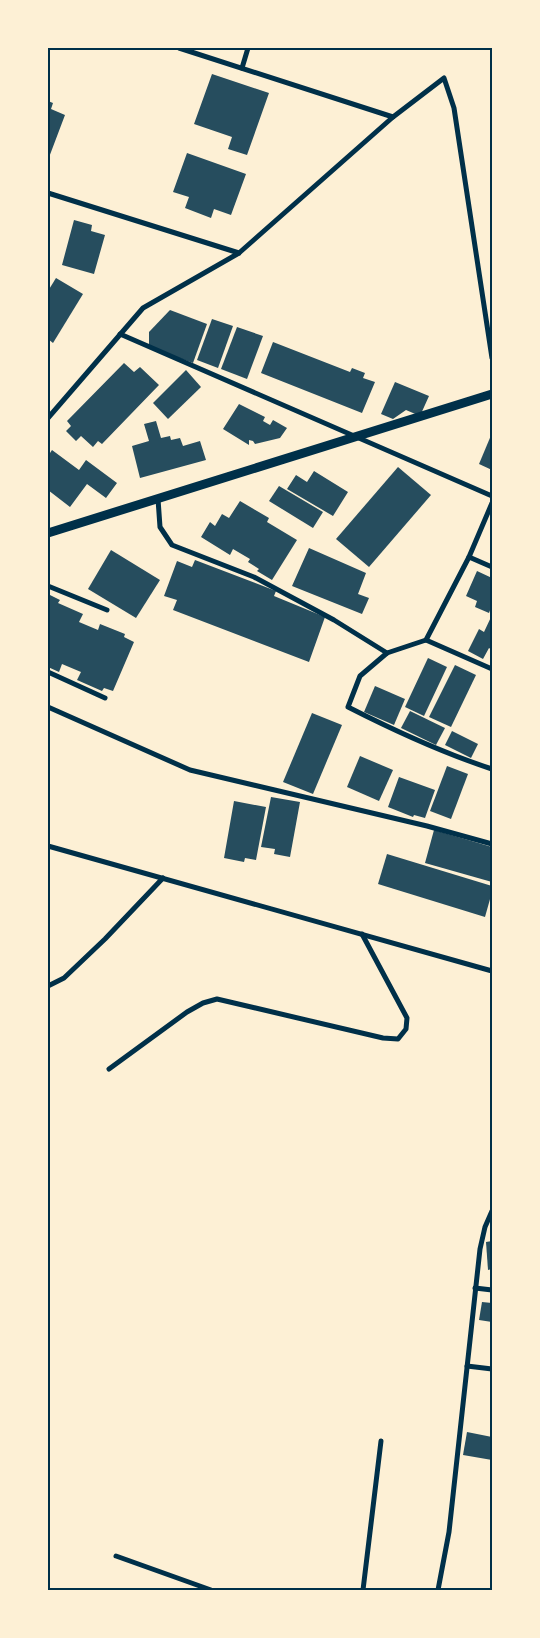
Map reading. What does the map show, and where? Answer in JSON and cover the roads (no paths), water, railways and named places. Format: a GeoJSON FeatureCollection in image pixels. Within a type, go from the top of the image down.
{"type":"FeatureCollection","features":[{"type":"Feature","properties":{"kind":"street"},"geometry":{"type":"LineString","coordinates":[[179,48],[393,117]]}},
{"type":"Feature","properties":{"kind":"street"},"geometry":{"type":"LineString","coordinates":[[242,68],[248,48]]}},
{"type":"Feature","properties":{"kind":"street"},"geometry":{"type":"LineString","coordinates":[[48,418],[143,308],[239,252],[393,117],[444,78],[454,108],[492,358]]}},
{"type":"Feature","properties":{"kind":"street"},"geometry":{"type":"LineString","coordinates":[[48,193],[239,252]]}},
{"type":"Feature","properties":{"kind":"street"},"geometry":{"type":"LineString","coordinates":[[120,334],[492,496]]}},
{"type":"Feature","properties":{"kind":"street"},"geometry":{"type":"LineString","coordinates":[[48,533],[492,394]]}},
{"type":"Feature","properties":{"kind":"street"},"geometry":{"type":"LineString","coordinates":[[158,499],[160,528],[172,545],[254,577],[334,620],[387,653]]}},
{"type":"Feature","properties":{"kind":"street"},"geometry":{"type":"LineString","coordinates":[[426,640],[469,557],[492,503]]}},
{"type":"Feature","properties":{"kind":"street"},"geometry":{"type":"LineString","coordinates":[[469,557],[492,567]]}},
{"type":"Feature","properties":{"kind":"street"},"geometry":{"type":"LineString","coordinates":[[48,586],[108,610]]}},
{"type":"Feature","properties":{"kind":"street"},"geometry":{"type":"LineString","coordinates":[[492,669],[426,640],[387,653],[360,676],[348,707],[390,729],[460,759],[492,769]]}},
{"type":"Feature","properties":{"kind":"street"},"geometry":{"type":"LineString","coordinates":[[48,672],[105,698]]}},
{"type":"Feature","properties":{"kind":"street"},"geometry":{"type":"LineString","coordinates":[[48,707],[190,770],[418,824],[492,844]]}},
{"type":"Feature","properties":{"kind":"street"},"geometry":{"type":"LineString","coordinates":[[48,846],[492,971]]}},
{"type":"Feature","properties":{"kind":"street"},"geometry":{"type":"LineString","coordinates":[[48,986],[64,978],[105,939],[163,878]]}},
{"type":"Feature","properties":{"kind":"street"},"geometry":{"type":"LineString","coordinates":[[109,1069],[187,1012],[203,1003],[217,999],[384,1038],[398,1038],[406,1029],[407,1018],[362,934]]}},
{"type":"Feature","properties":{"kind":"street"},"geometry":{"type":"LineString","coordinates":[[438,1590],[449,1532],[480,1248],[485,1227],[492,1211]]}},
{"type":"Feature","properties":{"kind":"street"},"geometry":{"type":"LineString","coordinates":[[476,1288],[492,1290]]}},
{"type":"Feature","properties":{"kind":"street"},"geometry":{"type":"LineString","coordinates":[[467,1366],[492,1369]]}},
{"type":"Feature","properties":{"kind":"street"},"geometry":{"type":"LineString","coordinates":[[363,1590],[381,1441]]}},
{"type":"Feature","properties":{"kind":"street"},"geometry":{"type":"LineString","coordinates":[[116,1556],[211,1590]]}}]}
